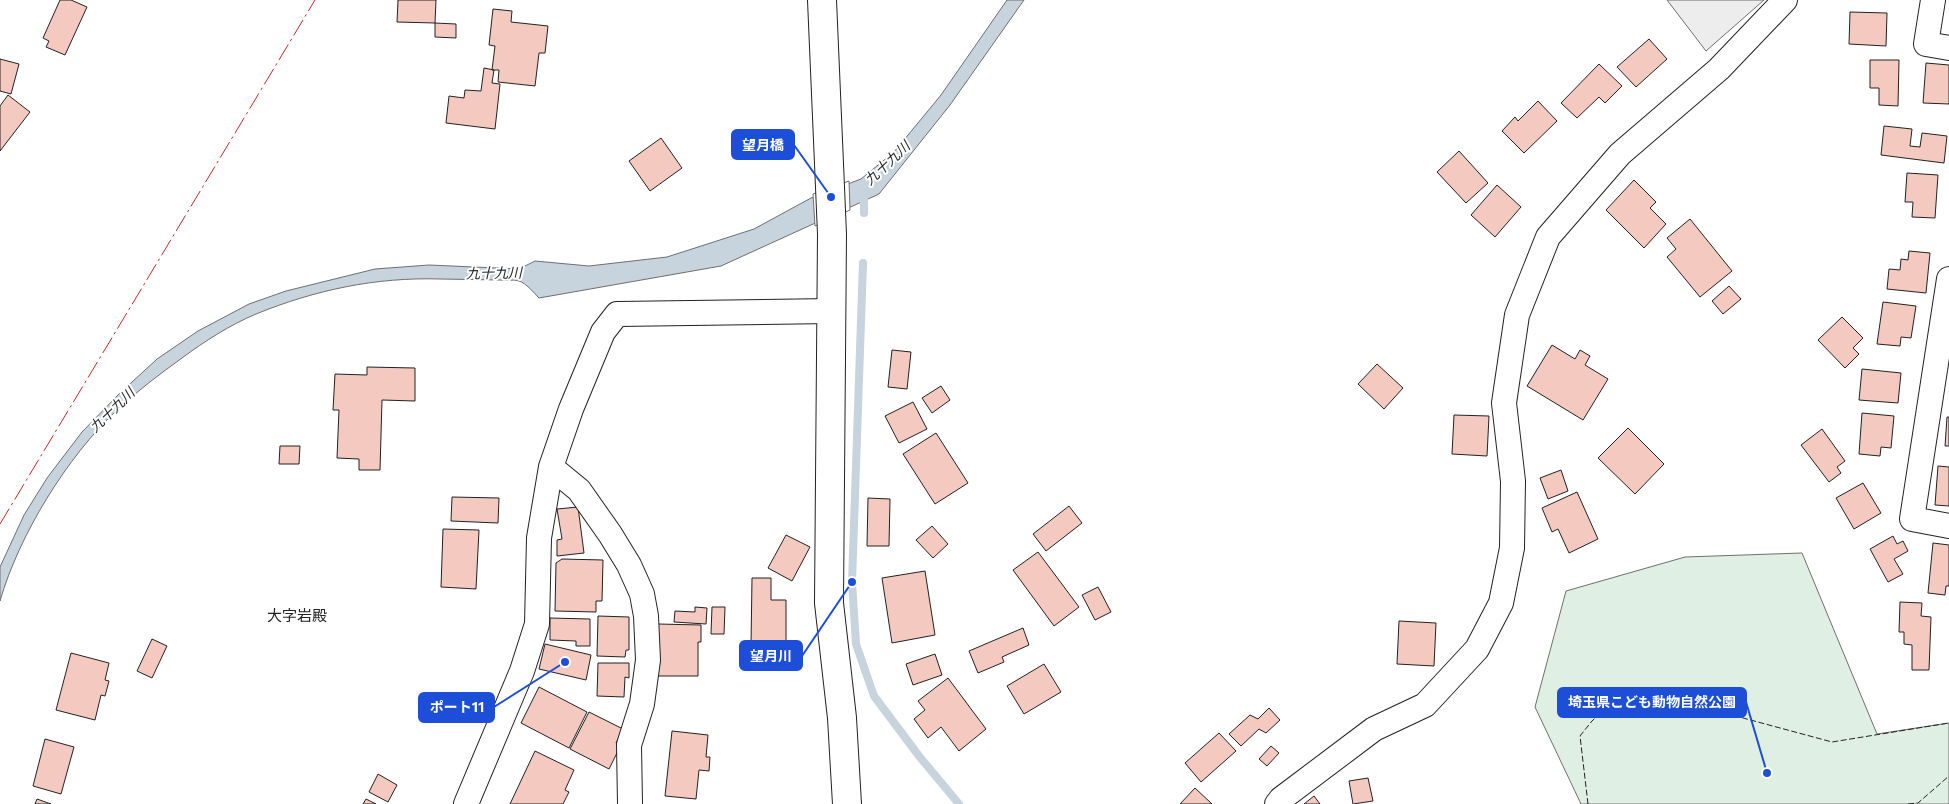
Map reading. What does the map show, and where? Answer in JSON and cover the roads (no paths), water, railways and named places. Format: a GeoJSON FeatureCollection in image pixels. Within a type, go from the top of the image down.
{"type":"FeatureCollection","features":[{"type":"Feature","properties":{"kind":"street"},"geometry":{"type":"LineString","coordinates":[[822,0],[832,234],[829,603],[842,718],[847,804]]}},
{"type":"Feature","properties":{"kind":"street"},"geometry":{"type":"LineString","coordinates":[[1277,804],[1281,799],[1374,729],[1425,705],[1477,649],[1501,604],[1512,548],[1513,481],[1504,403],[1517,315],[1548,237],[1620,154],[1718,69],[1785,0]]}},
{"type":"Feature","properties":{"kind":"street"},"geometry":{"type":"LineString","coordinates":[[1933,0],[1926,44],[1949,48]]}},
{"type":"Feature","properties":{"kind":"street"},"geometry":{"type":"LineString","coordinates":[[1949,279],[1912,519],[1949,526]]}},
{"type":"Feature","properties":{"kind":"street"},"geometry":{"type":"LineString","coordinates":[[466,804],[522,671],[537,624],[539,538],[551,466],[571,409],[603,332],[617,314],[832,311]]}},
{"type":"Feature","properties":{"kind":"street"},"geometry":{"type":"LineString","coordinates":[[551,466],[579,490],[630,565],[642,594],[646,616],[648,660],[642,704],[629,745],[630,804]]}},
{"type":"Feature","properties":{"kind":"water","name":"九十九川"},"geometry":{"type":"Polygon","coordinates":[[[1007,0],[1024,0],[950,105],[879,194],[721,266],[539,298],[530,288],[515,280],[416,279],[369,283],[301,298],[246,318],[218,334],[132,396],[98,429],[80,450],[47,498],[32,524],[8,576],[0,601],[0,567],[24,515],[47,478],[82,432],[119,394],[157,359],[198,331],[249,304],[286,291],[375,269],[429,265],[519,269],[535,261],[589,266],[667,257],[754,229],[811,198],[861,179],[894,152],[941,95],[1007,0]]]}},
{"type":"Feature","properties":{"kind":"waterway"},"geometry":{"type":"LineString","coordinates":[[864,192],[864,213]]}},
{"type":"Feature","properties":{"kind":"waterway"},"geometry":{"type":"LineString","coordinates":[[863,263],[852,582],[856,644],[874,696],[919,756],[959,804]]}},
{"type":"Feature","properties":{"kind":"place","name":"望月橋"},"geometry":{"type":"Point","coordinates":[831,197]}},
{"type":"Feature","properties":{"kind":"place","name":"望月川"},"geometry":{"type":"Point","coordinates":[852,582]}},
{"type":"Feature","properties":{"kind":"place","name":"ポート11"},"geometry":{"type":"Point","coordinates":[565,662]}},
{"type":"Feature","properties":{"kind":"place","name":"埼玉県こども動物自然公園"},"geometry":{"type":"Point","coordinates":[1767,773]}},
{"type":"Feature","properties":{"kind":"district","name":"大字岩殿"},"geometry":{"type":"Point","coordinates":[297,616]}}]}
